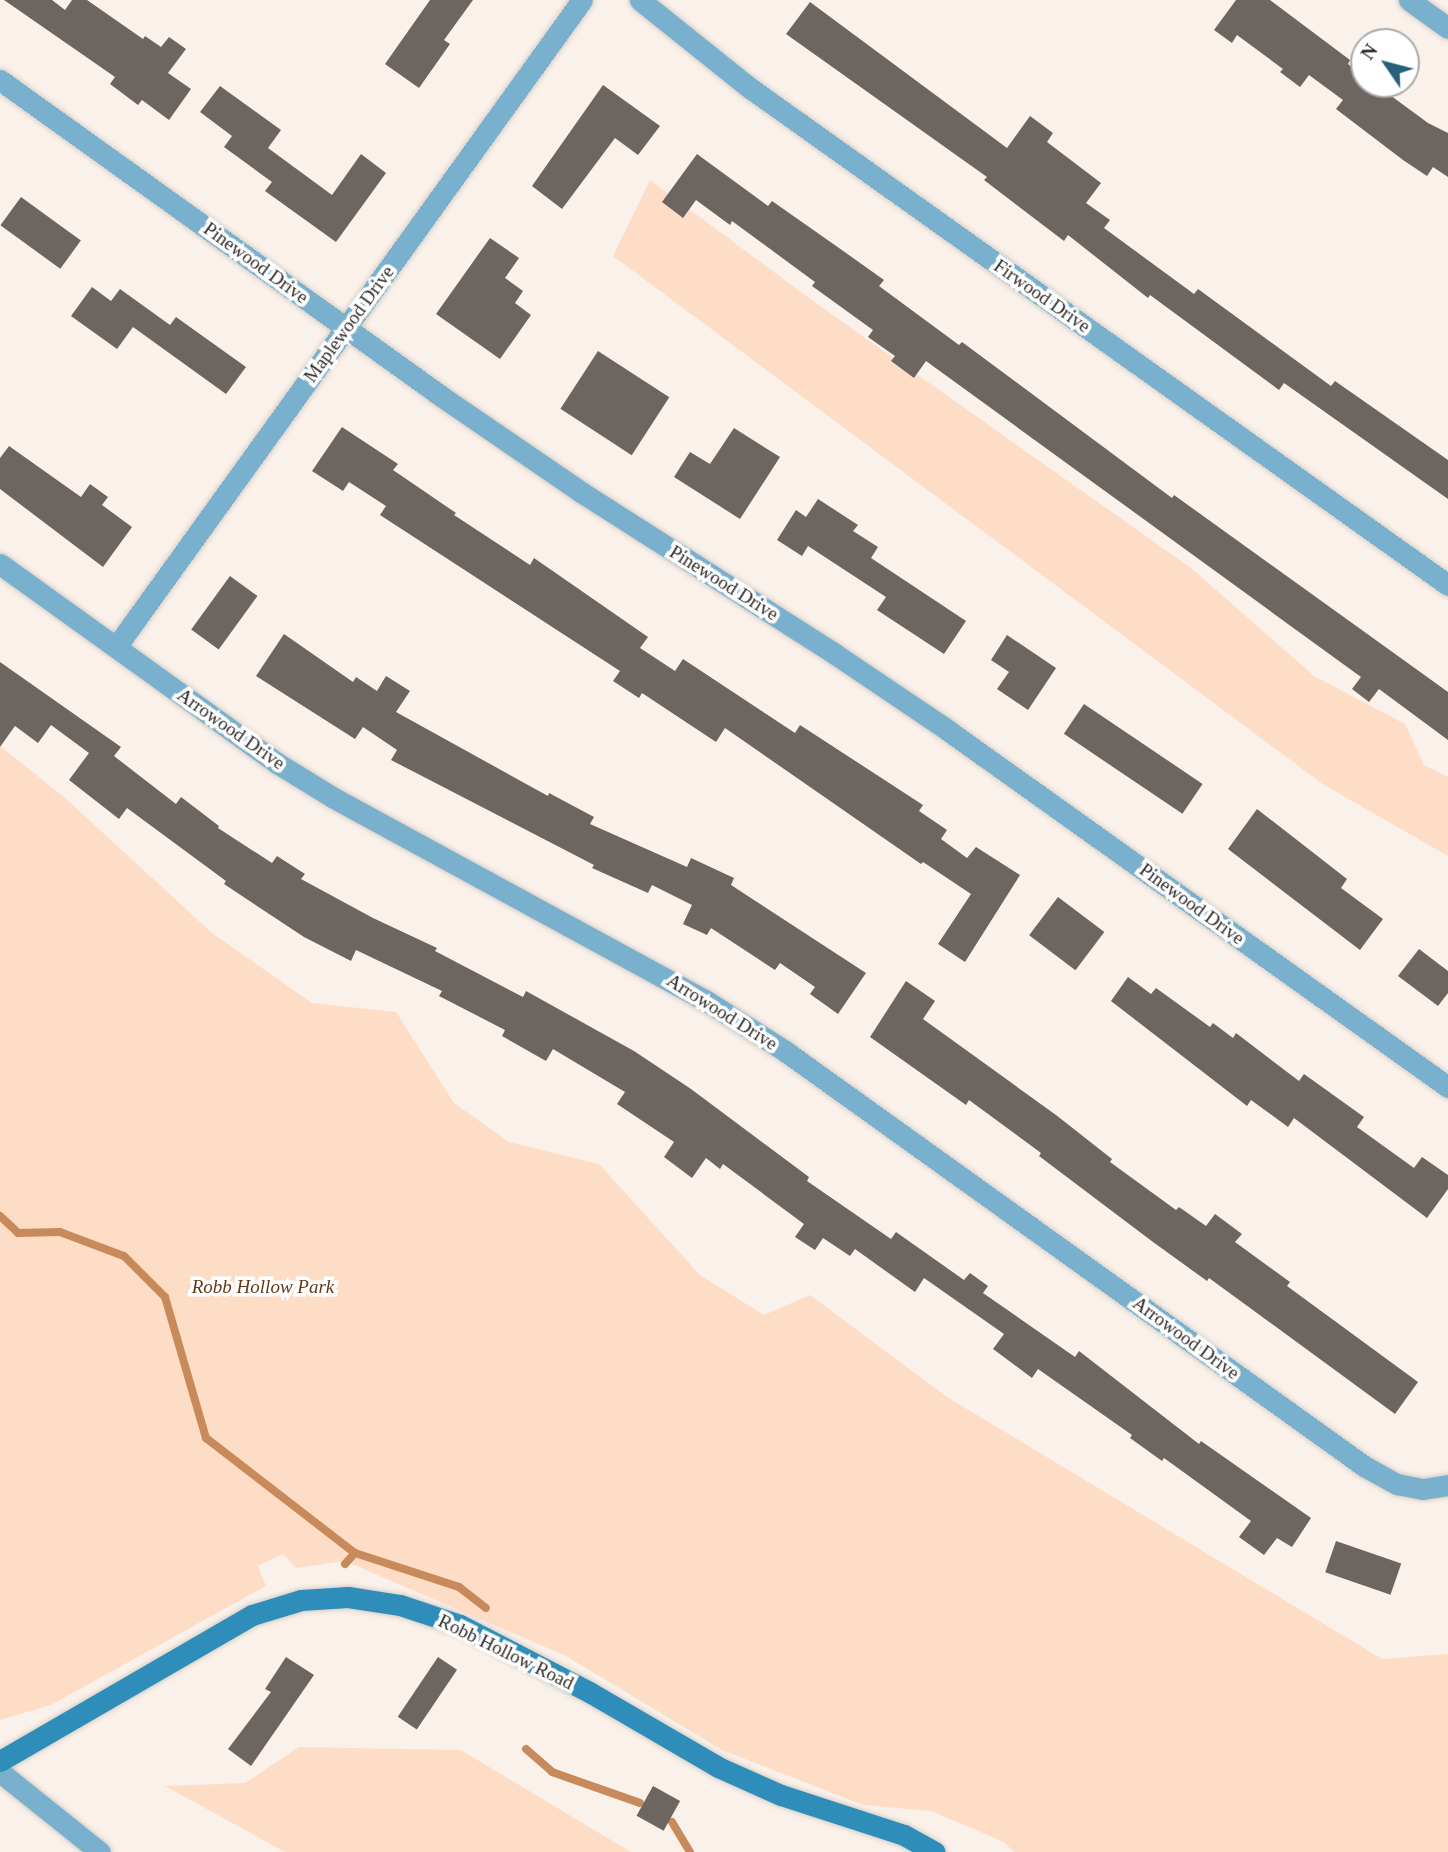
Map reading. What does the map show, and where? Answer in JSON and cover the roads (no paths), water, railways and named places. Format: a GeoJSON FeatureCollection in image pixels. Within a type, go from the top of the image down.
{"type":"FeatureCollection","features":[{"type":"Feature","properties":{"kind":"street","name":"Maplewood Drive"},"geometry":{"type":"LineString","coordinates":[[116,647],[582,0]]}},
{"type":"Feature","properties":{"kind":"street","name":"Firwood Drive"},"geometry":{"type":"LineString","coordinates":[[640,0],[750,88],[1448,585]]}},
{"type":"Feature","properties":{"kind":"street"},"geometry":{"type":"LineString","coordinates":[[1409,0],[1448,28]]}},
{"type":"Feature","properties":{"kind":"street","name":"Pinewood Drive"},"geometry":{"type":"LineString","coordinates":[[0,80],[346,328],[581,492],[835,653],[946,729],[1448,1087]]}},
{"type":"Feature","properties":{"kind":"street","name":"Arrowood Drive"},"geometry":{"type":"LineString","coordinates":[[0,564],[277,763],[334,797],[705,1000],[796,1059],[1364,1466],[1396,1484],[1423,1489],[1448,1485]]}},
{"type":"Feature","properties":{"kind":"street","name":"Robb Hollow Road"},"geometry":{"type":"LineString","coordinates":[[0,1761],[253,1615],[301,1600],[348,1597],[400,1605],[460,1625],[591,1693],[718,1768],[781,1795],[904,1835],[935,1852]]}},
{"type":"Feature","properties":{"kind":"street"},"geometry":{"type":"LineString","coordinates":[[0,1772],[100,1852]]}},
{"type":"Feature","properties":{"kind":"waterway"},"geometry":{"type":"LineString","coordinates":[[0,1216],[18,1233],[60,1232],[124,1256],[165,1297],[206,1438],[355,1553],[459,1587],[486,1608]]}},
{"type":"Feature","properties":{"kind":"waterway"},"geometry":{"type":"LineString","coordinates":[[345,1564],[355,1553]]}},
{"type":"Feature","properties":{"kind":"waterway"},"geometry":{"type":"LineString","coordinates":[[526,1749],[552,1772],[640,1803]]}},
{"type":"Feature","properties":{"kind":"waterway"},"geometry":{"type":"LineString","coordinates":[[672,1822],[690,1852]]}},
{"type":"Feature","properties":{"kind":"park label","name":"Robb Hollow Park"},"geometry":{"type":"Point","coordinates":[263,1287]}}]}
